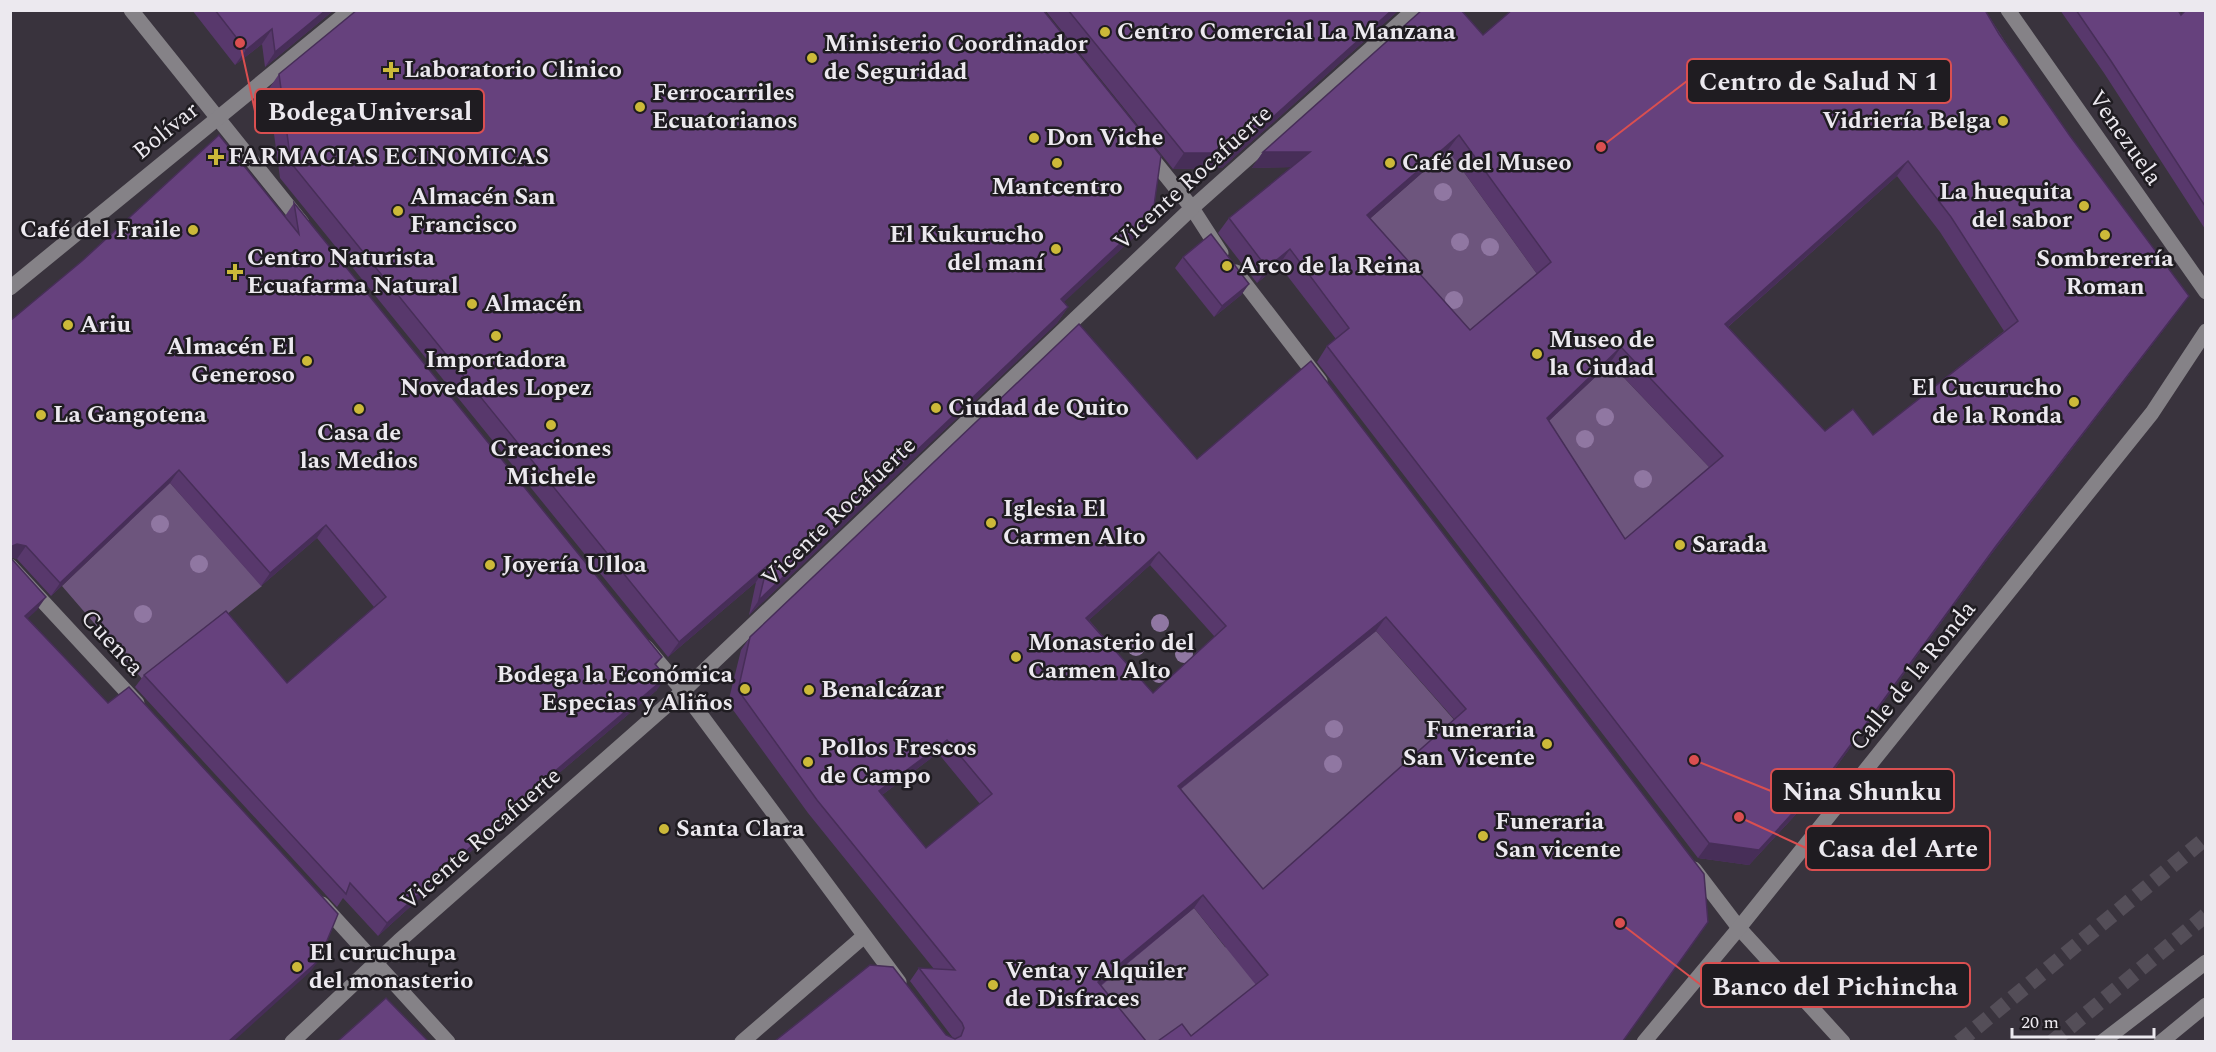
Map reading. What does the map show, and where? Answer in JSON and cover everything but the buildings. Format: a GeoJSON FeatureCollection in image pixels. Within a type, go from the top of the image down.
{"type":"FeatureCollection","features":[{"type":"Feature","properties":{"kind":"street"},"geometry":{"type":"LineString","coordinates":[[130,10],[315,239]]}},
{"type":"Feature","properties":{"kind":"street","name":"Bolívar"},"geometry":{"type":"LineString","coordinates":[[10,288],[350,10]]}},
{"type":"Feature","properties":{"kind":"street","name":"Vicente Rocafuerte"},"geometry":{"type":"LineString","coordinates":[[292,1041],[375,963],[683,691],[1192,208],[1414,10]]}},
{"type":"Feature","properties":{"kind":"street","name":"Venezuela"},"geometry":{"type":"LineString","coordinates":[[2008,10],[2205,292]]}},
{"type":"Feature","properties":{"kind":"street"},"geometry":{"type":"LineString","coordinates":[[1140,143],[1192,208],[1209,237],[1332,397]]}},
{"type":"Feature","properties":{"kind":"street","name":"Calle de la Ronda"},"geometry":{"type":"LineString","coordinates":[[1644,1041],[1739,928],[2152,413],[2205,331]]}},
{"type":"Feature","properties":{"kind":"street","name":"Cuenca"},"geometry":{"type":"LineString","coordinates":[[10,566],[148,716]]}},
{"type":"Feature","properties":{"kind":"street"},"geometry":{"type":"LineString","coordinates":[[637,635],[683,691],[863,937],[911,998]]}},
{"type":"Feature","properties":{"kind":"street"},"geometry":{"type":"LineString","coordinates":[[1685,857],[1739,928],[1843,1041]]}},
{"type":"Feature","properties":{"kind":"street"},"geometry":{"type":"LineString","coordinates":[[310,891],[448,1041]]}},
{"type":"Feature","properties":{"kind":"street"},"geometry":{"type":"LineString","coordinates":[[742,1041],[863,937]]}},
{"type":"Feature","properties":{"kind":"street"},"geometry":{"type":"LineString","coordinates":[[2102,1041],[2205,962]]}},
{"type":"Feature","properties":{"kind":"street"},"geometry":{"type":"LineString","coordinates":[[2161,1041],[2205,1005]]}},
{"type":"Feature","properties":{"kind":"shaded area"},"geometry":{"type":"Polygon","coordinates":[[[1448,150],[1540,278],[1460,345],[1357,230],[1448,150]]]}},
{"type":"Feature","properties":{"kind":"shaded area"},"geometry":{"type":"Polygon","coordinates":[[[1610,363],[1713,471],[1615,554],[1536,433],[1610,363]]]}},
{"type":"Feature","properties":{"kind":"shaded area"},"geometry":{"type":"Polygon","coordinates":[[[155,466],[262,586],[144,681],[62,586],[129,522],[155,466]]]}},
{"type":"Feature","properties":{"kind":"shaded area"},"geometry":{"type":"Polygon","coordinates":[[[1376,631],[1456,722],[1253,902],[1168,799],[1376,631]]]}},
{"type":"Feature","properties":{"kind":"shaded area"},"geometry":{"type":"Polygon","coordinates":[[[1194,908],[1225,947],[1285,968],[1191,1041],[1126,1041],[1089,995],[1194,908]]]}},
{"type":"Feature","properties":{"kind":"tunnel"},"geometry":{"type":"LineString","coordinates":[[1959,1042],[2206,838]]}},
{"type":"Feature","properties":{"kind":"tunnel"},"geometry":{"type":"LineString","coordinates":[[2052,1042],[2206,915]]}},
{"type":"Feature","properties":{"kind":"place","name":"Centro Comercial La Manzana"},"geometry":{"type":"Point","coordinates":[1105,32]}},
{"type":"Feature","properties":{"kind":"place","name":"BodegaUniversal"},"geometry":{"type":"Point","coordinates":[240,43]}},
{"type":"Feature","properties":{"kind":"place","name":"Ministerio Coordinador de Seguridad"},"geometry":{"type":"Point","coordinates":[812,58]}},
{"type":"Feature","properties":{"kind":"place","name":"Laboratorio Clinico"},"geometry":{"type":"Point","coordinates":[391,70]}},
{"type":"Feature","properties":{"kind":"place","name":"Ferrocarriles Ecuatorianos"},"geometry":{"type":"Point","coordinates":[640,107]}},
{"type":"Feature","properties":{"kind":"place","name":"Vidriería Belga"},"geometry":{"type":"Point","coordinates":[2003,121]}},
{"type":"Feature","properties":{"kind":"place","name":"Don Viche"},"geometry":{"type":"Point","coordinates":[1034,138]}},
{"type":"Feature","properties":{"kind":"place","name":"Centro de Salud N 1"},"geometry":{"type":"Point","coordinates":[1601,147]}},
{"type":"Feature","properties":{"kind":"place","name":"FARMACIAS ECINOMICAS"},"geometry":{"type":"Point","coordinates":[216,157]}},
{"type":"Feature","properties":{"kind":"place","name":"Mantcentro"},"geometry":{"type":"Point","coordinates":[1057,163]}},
{"type":"Feature","properties":{"kind":"place","name":"Café del Museo"},"geometry":{"type":"Point","coordinates":[1390,163]}},
{"type":"Feature","properties":{"kind":"place","name":"La huequita del sabor"},"geometry":{"type":"Point","coordinates":[2084,206]}},
{"type":"Feature","properties":{"kind":"place","name":"Almacén San Francisco"},"geometry":{"type":"Point","coordinates":[398,211]}},
{"type":"Feature","properties":{"kind":"place","name":"Café del Fraile"},"geometry":{"type":"Point","coordinates":[193,230]}},
{"type":"Feature","properties":{"kind":"place","name":"Sombrerería Roman"},"geometry":{"type":"Point","coordinates":[2105,235]}},
{"type":"Feature","properties":{"kind":"place","name":"El Kukurucho del maní"},"geometry":{"type":"Point","coordinates":[1056,249]}},
{"type":"Feature","properties":{"kind":"place","name":"Arco de la Reina"},"geometry":{"type":"Point","coordinates":[1227,266]}},
{"type":"Feature","properties":{"kind":"place","name":"Centro Naturista Ecuafarma Natural"},"geometry":{"type":"Point","coordinates":[235,272]}},
{"type":"Feature","properties":{"kind":"place","name":"Almacén"},"geometry":{"type":"Point","coordinates":[472,304]}},
{"type":"Feature","properties":{"kind":"place","name":"Ariu"},"geometry":{"type":"Point","coordinates":[68,325]}},
{"type":"Feature","properties":{"kind":"place","name":"Importadora Novedades Lopez"},"geometry":{"type":"Point","coordinates":[496,336]}},
{"type":"Feature","properties":{"kind":"place","name":"Museo de la Ciudad"},"geometry":{"type":"Point","coordinates":[1537,354]}},
{"type":"Feature","properties":{"kind":"place","name":"Almacén El Generoso"},"geometry":{"type":"Point","coordinates":[307,361]}},
{"type":"Feature","properties":{"kind":"place","name":"El Cucurucho de la Ronda"},"geometry":{"type":"Point","coordinates":[2074,402]}},
{"type":"Feature","properties":{"kind":"place","name":"Ciudad de Quito"},"geometry":{"type":"Point","coordinates":[936,408]}},
{"type":"Feature","properties":{"kind":"place","name":"Casa de las Medios"},"geometry":{"type":"Point","coordinates":[359,409]}},
{"type":"Feature","properties":{"kind":"place","name":"La Gangotena"},"geometry":{"type":"Point","coordinates":[41,415]}},
{"type":"Feature","properties":{"kind":"place","name":"Creaciones Michele"},"geometry":{"type":"Point","coordinates":[551,425]}},
{"type":"Feature","properties":{"kind":"place","name":"Iglesia El Carmen Alto"},"geometry":{"type":"Point","coordinates":[991,523]}},
{"type":"Feature","properties":{"kind":"place","name":"Sarada"},"geometry":{"type":"Point","coordinates":[1680,545]}},
{"type":"Feature","properties":{"kind":"place","name":"Joyería Ulloa"},"geometry":{"type":"Point","coordinates":[490,565]}},
{"type":"Feature","properties":{"kind":"place","name":"Monasterio del Carmen Alto"},"geometry":{"type":"Point","coordinates":[1016,657]}},
{"type":"Feature","properties":{"kind":"place","name":"Bodega la Económica Especias y Aliños"},"geometry":{"type":"Point","coordinates":[745,689]}},
{"type":"Feature","properties":{"kind":"place","name":"Benalcázar"},"geometry":{"type":"Point","coordinates":[809,690]}},
{"type":"Feature","properties":{"kind":"place","name":"Funeraria San Vicente"},"geometry":{"type":"Point","coordinates":[1547,744]}},
{"type":"Feature","properties":{"kind":"place","name":"Nina Shunku"},"geometry":{"type":"Point","coordinates":[1694,760]}},
{"type":"Feature","properties":{"kind":"place","name":"Pollos Frescos de Campo"},"geometry":{"type":"Point","coordinates":[808,762]}},
{"type":"Feature","properties":{"kind":"place","name":"Casa del Arte"},"geometry":{"type":"Point","coordinates":[1739,817]}},
{"type":"Feature","properties":{"kind":"place","name":"Santa Clara"},"geometry":{"type":"Point","coordinates":[664,829]}},
{"type":"Feature","properties":{"kind":"place","name":"Funeraria San vicente"},"geometry":{"type":"Point","coordinates":[1483,836]}},
{"type":"Feature","properties":{"kind":"place","name":"Banco del Pichincha"},"geometry":{"type":"Point","coordinates":[1620,923]}},
{"type":"Feature","properties":{"kind":"place","name":"El curuchupa del monasterio"},"geometry":{"type":"Point","coordinates":[297,967]}},
{"type":"Feature","properties":{"kind":"place","name":"Venta y Alquiler de Disfraces"},"geometry":{"type":"Point","coordinates":[993,985]}}]}
